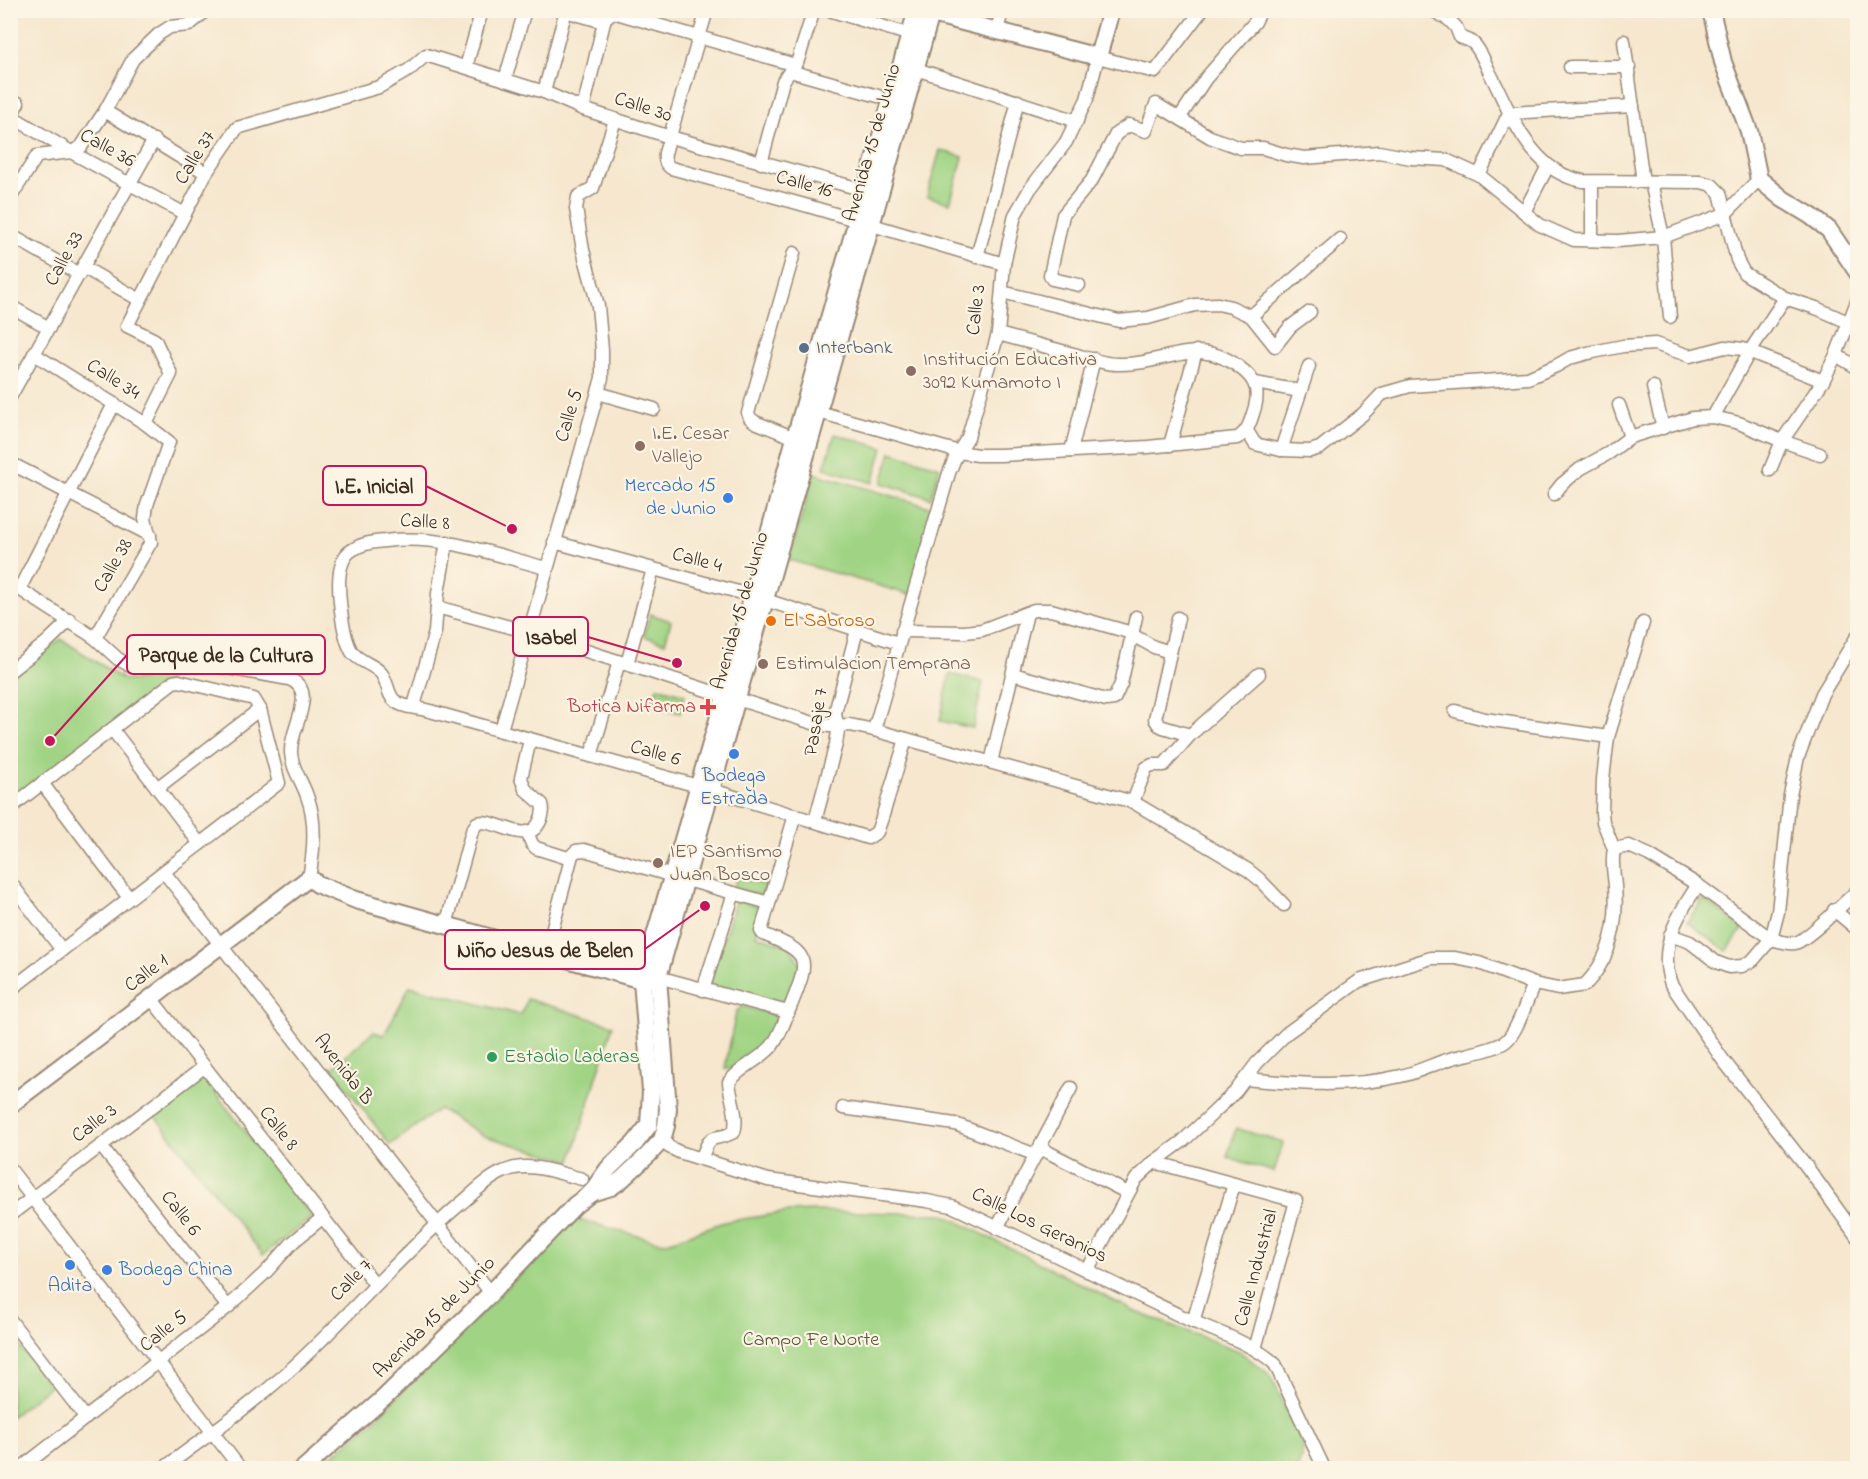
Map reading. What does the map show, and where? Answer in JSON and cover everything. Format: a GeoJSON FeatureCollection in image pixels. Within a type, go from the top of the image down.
{"type":"FeatureCollection","features":[{"type":"Feature","properties":{"kind":"street"},"geometry":{"type":"LineString","coordinates":[[10,198],[36,156],[71,152],[81,147],[105,111],[133,59],[159,34],[170,27],[189,25],[201,15],[202,10]]}},
{"type":"Feature","properties":{"kind":"street"},"geometry":{"type":"LineString","coordinates":[[466,68],[482,10]]}},
{"type":"Feature","properties":{"kind":"street"},"geometry":{"type":"LineString","coordinates":[[505,80],[525,10]]}},
{"type":"Feature","properties":{"kind":"street"},"geometry":{"type":"LineString","coordinates":[[670,137],[707,10]]}},
{"type":"Feature","properties":{"kind":"street"},"geometry":{"type":"LineString","coordinates":[[761,163],[781,87],[801,54],[814,10]]}},
{"type":"Feature","properties":{"kind":"street"},"geometry":{"type":"LineString","coordinates":[[829,10],[917,37]]}},
{"type":"Feature","properties":{"kind":"street"},"geometry":{"type":"LineString","coordinates":[[996,31],[1003,10]]}},
{"type":"Feature","properties":{"kind":"street","name":"Calle 3"},"geometry":{"type":"LineString","coordinates":[[874,730],[949,473],[968,437],[998,334],[1004,264],[1016,215],[1035,180],[1059,154],[1077,121],[1087,99],[1111,10]]}},
{"type":"Feature","properties":{"kind":"street"},"geometry":{"type":"LineString","coordinates":[[927,12],[1155,72],[1202,10]]}},
{"type":"Feature","properties":{"kind":"street"},"geometry":{"type":"LineString","coordinates":[[1180,117],[1206,78],[1255,22],[1261,10]]}},
{"type":"Feature","properties":{"kind":"street"},"geometry":{"type":"LineString","coordinates":[[1432,10],[1448,19],[1456,27],[1460,37],[1474,43],[1509,113],[1540,159],[1548,166],[1565,177],[1592,182],[1706,183],[1720,193],[1737,260],[1744,273],[1785,298],[1848,322]]}},
{"type":"Feature","properties":{"kind":"street"},"geometry":{"type":"LineString","coordinates":[[1711,10],[1722,62],[1749,131],[1759,179],[1783,199],[1829,230],[1857,273]]}},
{"type":"Feature","properties":{"kind":"street"},"geometry":{"type":"LineString","coordinates":[[544,92],[566,11],[604,22]]}},
{"type":"Feature","properties":{"kind":"street"},"geometry":{"type":"LineString","coordinates":[[584,109],[604,22],[607,15],[613,12],[699,37],[878,96]]}},
{"type":"Feature","properties":{"kind":"street","name":"Avenida 15 de Junio"},"geometry":{"type":"LineString","coordinates":[[304,1468],[384,1398],[491,1293],[575,1205],[587,1186],[646,1130],[651,1119],[650,979],[759,598],[819,412],[865,223],[917,37],[927,12]]}},
{"type":"Feature","properties":{"kind":"street","name":"Avenida 15 de Junio"},"geometry":{"type":"LineString","coordinates":[[759,598],[795,438],[916,69],[917,37]]}},
{"type":"Feature","properties":{"kind":"street"},"geometry":{"type":"LineString","coordinates":[[1624,41],[1647,182],[1663,237],[1670,317]]}},
{"type":"Feature","properties":{"kind":"street","name":"Calle 30"},"geometry":{"type":"LineString","coordinates":[[426,55],[544,92],[615,120],[761,163],[853,187]]}},
{"type":"Feature","properties":{"kind":"street","name":"Calle 37"},"geometry":{"type":"LineString","coordinates":[[147,424],[171,374],[155,340],[127,326],[206,173],[237,128],[379,87],[409,70],[426,55]]}},
{"type":"Feature","properties":{"kind":"street"},"geometry":{"type":"LineString","coordinates":[[1570,67],[1629,68]]}},
{"type":"Feature","properties":{"kind":"street"},"geometry":{"type":"LineString","coordinates":[[916,69],[1077,121]]}},
{"type":"Feature","properties":{"kind":"street"},"geometry":{"type":"LineString","coordinates":[[978,256],[1018,101]]}},
{"type":"Feature","properties":{"kind":"street"},"geometry":{"type":"LineString","coordinates":[[11,116],[18,103]]}},
{"type":"Feature","properties":{"kind":"street"},"geometry":{"type":"LineString","coordinates":[[1079,285],[1056,281],[1050,275],[1063,214],[1092,180],[1116,134],[1129,125],[1146,130],[1156,104],[1210,136],[1241,148],[1263,148],[1304,158],[1379,152],[1446,160],[1479,175],[1540,225],[1574,240],[1618,241],[1663,237],[1725,214],[1759,179]]}},
{"type":"Feature","properties":{"kind":"street"},"geometry":{"type":"LineString","coordinates":[[1509,113],[1633,106]]}},
{"type":"Feature","properties":{"kind":"street"},"geometry":{"type":"LineString","coordinates":[[105,111],[206,173]]}},
{"type":"Feature","properties":{"kind":"street"},"geometry":{"type":"LineString","coordinates":[[1479,175],[1509,113]]}},
{"type":"Feature","properties":{"kind":"street","name":"Calle 36"},"geometry":{"type":"LineString","coordinates":[[11,116],[71,152],[185,214]]}},
{"type":"Feature","properties":{"kind":"street","name":"Calle 5"},"geometry":{"type":"LineString","coordinates":[[501,730],[598,393],[602,365],[600,318],[583,250],[576,204],[580,195],[593,188],[615,120]]}},
{"type":"Feature","properties":{"kind":"street","name":"Calle 16"},"geometry":{"type":"LineString","coordinates":[[670,137],[665,162],[671,168],[1004,264]]}},
{"type":"Feature","properties":{"kind":"street","name":"Calle 33"},"geometry":{"type":"LineString","coordinates":[[10,397],[154,140]]}},
{"type":"Feature","properties":{"kind":"street"},"geometry":{"type":"LineString","coordinates":[[1524,212],[1548,166]]}},
{"type":"Feature","properties":{"kind":"street"},"geometry":{"type":"LineString","coordinates":[[1592,182],[1592,240]]}},
{"type":"Feature","properties":{"kind":"street"},"geometry":{"type":"LineString","coordinates":[[10,235],[140,300]]}},
{"type":"Feature","properties":{"kind":"street"},"geometry":{"type":"LineString","coordinates":[[1251,316],[1340,239]]}},
{"type":"Feature","properties":{"kind":"street"},"geometry":{"type":"LineString","coordinates":[[794,253],[748,413],[754,422],[795,438]]}},
{"type":"Feature","properties":{"kind":"street"},"geometry":{"type":"LineString","coordinates":[[1002,291],[1119,321],[1148,318],[1195,305],[1218,304],[1251,316],[1275,346],[1290,327],[1310,312]]}},
{"type":"Feature","properties":{"kind":"street"},"geometry":{"type":"LineString","coordinates":[[1713,417],[1750,351],[1785,298]]}},
{"type":"Feature","properties":{"kind":"street"},"geometry":{"type":"LineString","coordinates":[[1770,470],[1782,441],[1823,381],[1836,355],[1857,298]]}},
{"type":"Feature","properties":{"kind":"street"},"geometry":{"type":"LineString","coordinates":[[10,306],[49,328]]}},
{"type":"Feature","properties":{"kind":"street"},"geometry":{"type":"LineString","coordinates":[[819,412],[959,452],[978,455],[1170,446],[1237,438],[1247,430],[1257,400],[1258,392],[1255,384],[1245,372],[1221,356],[1196,351],[1118,364],[998,334]]}},
{"type":"Feature","properties":{"kind":"street"},"geometry":{"type":"LineString","coordinates":[[1247,430],[1255,444],[1281,450],[1310,451],[1325,446],[1363,414],[1382,394],[1402,387],[1528,378],[1570,358],[1639,344],[1655,344],[1690,356],[1725,347],[1750,351],[1823,381]]}},
{"type":"Feature","properties":{"kind":"street"},"geometry":{"type":"LineString","coordinates":[[1170,446],[1196,351]]}},
{"type":"Feature","properties":{"kind":"street","name":"Calle 34"},"geometry":{"type":"LineString","coordinates":[[34,354],[147,424],[169,442]]}},
{"type":"Feature","properties":{"kind":"street"},"geometry":{"type":"LineString","coordinates":[[1836,355],[1857,368]]}},
{"type":"Feature","properties":{"kind":"street"},"geometry":{"type":"LineString","coordinates":[[1071,451],[1094,359]]}},
{"type":"Feature","properties":{"kind":"street"},"geometry":{"type":"LineString","coordinates":[[1281,450],[1309,366]]}},
{"type":"Feature","properties":{"kind":"street"},"geometry":{"type":"LineString","coordinates":[[1255,384],[1300,391]]}},
{"type":"Feature","properties":{"kind":"street"},"geometry":{"type":"LineString","coordinates":[[1653,387],[1663,428]]}},
{"type":"Feature","properties":{"kind":"street"},"geometry":{"type":"LineString","coordinates":[[598,393],[654,409]]}},
{"type":"Feature","properties":{"kind":"street"},"geometry":{"type":"LineString","coordinates":[[114,404],[69,493],[15,585],[95,638],[118,659],[129,665],[196,662],[289,679],[300,686],[303,703],[291,751],[294,766],[308,796],[312,814],[313,858],[309,878],[338,894],[546,953],[788,1012]]}},
{"type":"Feature","properties":{"kind":"street"},"geometry":{"type":"LineString","coordinates":[[1619,405],[1630,437]]}},
{"type":"Feature","properties":{"kind":"street"},"geometry":{"type":"LineString","coordinates":[[1554,494],[1580,469],[1609,453],[1630,437],[1693,418],[1713,417],[1739,423],[1820,454]]}},
{"type":"Feature","properties":{"kind":"street","name":"Calle 38"},"geometry":{"type":"LineString","coordinates":[[95,638],[150,542],[146,518],[147,505],[169,442]]}},
{"type":"Feature","properties":{"kind":"street"},"geometry":{"type":"LineString","coordinates":[[10,463],[150,535]]}},
{"type":"Feature","properties":{"kind":"street","name":"Calle 8"},"geometry":{"type":"LineString","coordinates":[[351,649],[345,629],[339,577],[342,561],[352,549],[399,539],[427,540],[447,542],[546,568]]}},
{"type":"Feature","properties":{"kind":"street"},"geometry":{"type":"LineString","coordinates":[[414,706],[435,632],[447,542]]}},
{"type":"Feature","properties":{"kind":"street","name":"Calle 4"},"geometry":{"type":"LineString","coordinates":[[554,543],[759,598],[857,630],[900,637],[965,632],[982,630],[1027,613],[1051,610],[1132,635],[1154,647],[1170,652]]}},
{"type":"Feature","properties":{"kind":"street"},"geometry":{"type":"LineString","coordinates":[[591,756],[653,569]]}},
{"type":"Feature","properties":{"kind":"street"},"geometry":{"type":"LineString","coordinates":[[437,607],[528,632],[813,723],[837,726],[850,724],[1133,802],[1248,870],[1284,905]]}},
{"type":"Feature","properties":{"kind":"street"},"geometry":{"type":"LineString","coordinates":[[991,762],[1027,613]]}},
{"type":"Feature","properties":{"kind":"street"},"geometry":{"type":"LineString","coordinates":[[1013,674],[1111,700],[1117,696],[1119,691],[1136,617]]}},
{"type":"Feature","properties":{"kind":"street"},"geometry":{"type":"LineString","coordinates":[[1178,618],[1155,718],[1163,727],[1190,735]]}},
{"type":"Feature","properties":{"kind":"street"},"geometry":{"type":"LineString","coordinates":[[10,671],[70,621]]}},
{"type":"Feature","properties":{"kind":"street"},"geometry":{"type":"LineString","coordinates":[[1087,1271],[1136,1179],[1154,1162],[1183,1141],[1235,1092],[1257,1063],[1287,1033],[1359,981],[1431,958],[1455,958],[1479,963],[1534,984],[1558,989],[1585,985],[1602,961],[1610,943],[1616,917],[1612,864],[1614,849],[1603,822],[1603,779],[1608,737],[1643,623]]}},
{"type":"Feature","properties":{"kind":"street","name":"Pasaje 7"},"geometry":{"type":"LineString","coordinates":[[815,821],[836,744],[836,713],[857,630]]}},
{"type":"Feature","properties":{"kind":"street"},"geometry":{"type":"LineString","coordinates":[[1670,935],[1690,942],[1716,962],[1729,967],[1742,966],[1753,960],[1771,939],[1778,912],[1787,814],[1798,757],[1822,694],[1857,635]]}},
{"type":"Feature","properties":{"kind":"street","name":"Calle 6"},"geometry":{"type":"LineString","coordinates":[[351,649],[360,660],[380,671],[394,701],[706,789],[868,838],[874,835],[882,818],[906,739]]}},
{"type":"Feature","properties":{"kind":"street"},"geometry":{"type":"LineString","coordinates":[[1133,802],[1146,768],[1152,765],[1164,765],[1190,735],[1259,674]]}},
{"type":"Feature","properties":{"kind":"street"},"geometry":{"type":"LineString","coordinates":[[10,808],[173,682],[179,681],[254,699],[260,709],[279,783],[10,990]]}},
{"type":"Feature","properties":{"kind":"street"},"geometry":{"type":"LineString","coordinates":[[157,788],[260,709]]}},
{"type":"Feature","properties":{"kind":"street"},"geometry":{"type":"LineString","coordinates":[[1455,711],[1485,719],[1608,737]]}},
{"type":"Feature","properties":{"kind":"street"},"geometry":{"type":"LineString","coordinates":[[112,729],[200,844]]}},
{"type":"Feature","properties":{"kind":"street"},"geometry":{"type":"LineString","coordinates":[[446,925],[472,831],[477,824],[485,822],[517,832],[527,832],[535,829],[542,816],[543,809],[539,800],[525,789],[521,778],[530,740]]}},
{"type":"Feature","properties":{"kind":"street"},"geometry":{"type":"LineString","coordinates":[[42,783],[129,898]]}},
{"type":"Feature","properties":{"kind":"street"},"geometry":{"type":"LineString","coordinates":[[702,1158],[711,1140],[734,1132],[735,1118],[729,1082],[735,1073],[770,1047],[804,974],[803,960],[790,945],[763,934],[761,931],[795,815]]}},
{"type":"Feature","properties":{"kind":"street"},"geometry":{"type":"LineString","coordinates":[[527,832],[536,848],[571,859]]}},
{"type":"Feature","properties":{"kind":"street"},"geometry":{"type":"LineString","coordinates":[[1614,849],[1629,846],[1649,855],[1698,885],[1771,939],[1782,942],[1800,941],[1812,933],[1857,890]]}},
{"type":"Feature","properties":{"kind":"street"},"geometry":{"type":"LineString","coordinates":[[546,953],[571,859],[576,851],[584,850],[769,903]]}},
{"type":"Feature","properties":{"kind":"street","name":"Avenida B"},"geometry":{"type":"LineString","coordinates":[[164,872],[491,1293]]}},
{"type":"Feature","properties":{"kind":"street","name":"Calle 1"},"geometry":{"type":"LineString","coordinates":[[10,1105],[309,878]]}},
{"type":"Feature","properties":{"kind":"street"},"geometry":{"type":"LineString","coordinates":[[10,882],[62,950]]}},
{"type":"Feature","properties":{"kind":"street"},"geometry":{"type":"LineString","coordinates":[[1698,885],[1678,915],[1670,935],[1667,970],[1675,990],[1723,1060],[1808,1167],[1857,1238]]}},
{"type":"Feature","properties":{"kind":"street"},"geometry":{"type":"LineString","coordinates":[[703,990],[734,893]]}},
{"type":"Feature","properties":{"kind":"street"},"geometry":{"type":"LineString","coordinates":[[1834,910],[1857,930]]}},
{"type":"Feature","properties":{"kind":"street","name":"Avenida 15 de Junio"},"geometry":{"type":"LineString","coordinates":[[587,1186],[611,1187],[662,1140],[668,1108],[650,979]]}},
{"type":"Feature","properties":{"kind":"street"},"geometry":{"type":"LineString","coordinates":[[1245,1079],[1309,1084],[1376,1080],[1403,1076],[1449,1059],[1500,1045],[1513,1033],[1534,984]]}},
{"type":"Feature","properties":{"kind":"street","name":"Calle 8"},"geometry":{"type":"LineString","coordinates":[[150,997],[375,1284]]}},
{"type":"Feature","properties":{"kind":"street","name":"Calle 3"},"geometry":{"type":"LineString","coordinates":[[10,1215],[204,1067]]}},
{"type":"Feature","properties":{"kind":"street"},"geometry":{"type":"LineString","coordinates":[[997,1228],[1071,1088]]}},
{"type":"Feature","properties":{"kind":"street"},"geometry":{"type":"LineString","coordinates":[[843,1108],[955,1124],[1038,1151],[1128,1193]]}},
{"type":"Feature","properties":{"kind":"street","name":"Calle Los Geranios"},"geometry":{"type":"LineString","coordinates":[[662,1140],[679,1152],[768,1180],[952,1206],[1193,1322],[1255,1349],[1275,1364],[1323,1468]]}},
{"type":"Feature","properties":{"kind":"street","name":"Calle 6"},"geometry":{"type":"LineString","coordinates":[[101,1146],[228,1307]]}},
{"type":"Feature","properties":{"kind":"street","name":"Calle Industrial"},"geometry":{"type":"LineString","coordinates":[[1154,1162],[1296,1201],[1255,1349]]}},
{"type":"Feature","properties":{"kind":"street","name":"Calle 7"},"geometry":{"type":"LineString","coordinates":[[164,1468],[270,1387],[306,1355],[437,1224],[485,1183],[502,1172],[517,1167],[531,1167],[587,1186]]}},
{"type":"Feature","properties":{"kind":"street"},"geometry":{"type":"LineString","coordinates":[[10,1169],[240,1468]]}},
{"type":"Feature","properties":{"kind":"street"},"geometry":{"type":"LineString","coordinates":[[1193,1322],[1234,1184]]}},
{"type":"Feature","properties":{"kind":"street","name":"Calle 5"},"geometry":{"type":"LineString","coordinates":[[21,1468],[228,1307],[266,1272],[293,1242],[322,1218]]}},
{"type":"Feature","properties":{"kind":"street"},"geometry":{"type":"LineString","coordinates":[[10,1320],[86,1418]]}},
{"type":"Feature","properties":{"kind":"green space"},"geometry":{"type":"Polygon","coordinates":[[[940,150],[963,157],[950,203],[927,196],[940,150]]]}},
{"type":"Feature","properties":{"kind":"green space"},"geometry":{"type":"Polygon","coordinates":[[[835,434],[883,448],[873,483],[824,468],[835,434]]]}},
{"type":"Feature","properties":{"kind":"green space"},"geometry":{"type":"Polygon","coordinates":[[[891,452],[940,467],[931,498],[882,483],[891,452]]]}},
{"type":"Feature","properties":{"kind":"green space"},"geometry":{"type":"Polygon","coordinates":[[[814,473],[937,509],[911,595],[789,560],[814,473]]]}},
{"type":"Feature","properties":{"kind":"green space"},"geometry":{"type":"Polygon","coordinates":[[[650,614],[671,621],[665,643],[644,636],[650,614]]]}},
{"type":"Feature","properties":{"kind":"green space"},"geometry":{"type":"Polygon","coordinates":[[[61,639],[124,680],[177,674],[11,802],[11,677],[61,639]]]}},
{"type":"Feature","properties":{"kind":"green space"},"geometry":{"type":"Polygon","coordinates":[[[950,674],[983,682],[973,728],[940,721],[950,674]]]}},
{"type":"Feature","properties":{"kind":"green space"},"geometry":{"type":"Polygon","coordinates":[[[657,687],[685,695],[680,713],[652,705],[657,687]]]}},
{"type":"Feature","properties":{"kind":"green space"},"geometry":{"type":"Polygon","coordinates":[[[737,877],[766,885],[763,896],[734,888],[737,877]]]}},
{"type":"Feature","properties":{"kind":"green space"},"geometry":{"type":"Polygon","coordinates":[[[1703,899],[1743,928],[1727,951],[1687,922],[1703,899]]]}},
{"type":"Feature","properties":{"kind":"green space"},"geometry":{"type":"Polygon","coordinates":[[[736,900],[765,909],[756,935],[789,946],[802,967],[785,1006],[711,988],[709,984],[736,900]]]}},
{"type":"Feature","properties":{"kind":"green space","name":"Estadio Laderas"},"geometry":{"type":"Polygon","coordinates":[[[410,986],[521,1015],[527,999],[613,1025],[571,1161],[484,1136],[439,1109],[390,1145],[332,1068],[373,1032],[384,1035],[410,986]]]}},
{"type":"Feature","properties":{"kind":"green space"},"geometry":{"type":"Polygon","coordinates":[[[742,1006],[780,1016],[779,1024],[770,1039],[732,1069],[725,1068],[736,1012],[742,1006]]]}},
{"type":"Feature","properties":{"kind":"green space"},"geometry":{"type":"Polygon","coordinates":[[[203,1077],[312,1217],[263,1255],[155,1116],[203,1077]]]}},
{"type":"Feature","properties":{"kind":"green space"},"geometry":{"type":"Polygon","coordinates":[[[1236,1128],[1283,1143],[1274,1172],[1227,1157],[1236,1128]]]}},
{"type":"Feature","properties":{"kind":"green space","name":"Campo Fe Norte"},"geometry":{"type":"Polygon","coordinates":[[[788,1212],[943,1214],[1134,1311],[1239,1351],[1270,1375],[1304,1447],[1298,1468],[317,1468],[367,1427],[576,1219],[664,1243],[724,1222],[788,1212]]]}},
{"type":"Feature","properties":{"kind":"green space"},"geometry":{"type":"Polygon","coordinates":[[[11,1334],[50,1386],[11,1417],[11,1334]]]}},
{"type":"Feature","properties":{"kind":"place","name":"Interbank"},"geometry":{"type":"Point","coordinates":[804,348]}},
{"type":"Feature","properties":{"kind":"place","name":"Institución Educativa 3092 Kumamoto I"},"geometry":{"type":"Point","coordinates":[911,371]}},
{"type":"Feature","properties":{"kind":"place","name":"I.E. Cesar Vallejo"},"geometry":{"type":"Point","coordinates":[640,446]}},
{"type":"Feature","properties":{"kind":"place","name":"Mercado 15 de Junio"},"geometry":{"type":"Point","coordinates":[728,498]}},
{"type":"Feature","properties":{"kind":"place","name":"I.E. Inicial"},"geometry":{"type":"Point","coordinates":[512,529]}},
{"type":"Feature","properties":{"kind":"place","name":"El Sabroso"},"geometry":{"type":"Point","coordinates":[771,621]}},
{"type":"Feature","properties":{"kind":"place","name":"Isabel"},"geometry":{"type":"Point","coordinates":[677,663]}},
{"type":"Feature","properties":{"kind":"place","name":"Estimulacion Temprana"},"geometry":{"type":"Point","coordinates":[763,664]}},
{"type":"Feature","properties":{"kind":"place","name":"Botica Nifarma"},"geometry":{"type":"Point","coordinates":[708,707]}},
{"type":"Feature","properties":{"kind":"place","name":"Parque de la Cultura"},"geometry":{"type":"Point","coordinates":[50,741]}},
{"type":"Feature","properties":{"kind":"place","name":"Bodega Estrada"},"geometry":{"type":"Point","coordinates":[734,754]}},
{"type":"Feature","properties":{"kind":"place","name":"IEP Santismo Juan Bosco"},"geometry":{"type":"Point","coordinates":[658,863]}},
{"type":"Feature","properties":{"kind":"place","name":"Niño Jesus de Belen"},"geometry":{"type":"Point","coordinates":[705,906]}},
{"type":"Feature","properties":{"kind":"place","name":"Estadio Laderas"},"geometry":{"type":"Point","coordinates":[492,1057]}},
{"type":"Feature","properties":{"kind":"place","name":"Adita"},"geometry":{"type":"Point","coordinates":[70,1265]}},
{"type":"Feature","properties":{"kind":"place","name":"Bodega China"},"geometry":{"type":"Point","coordinates":[107,1270]}}]}
